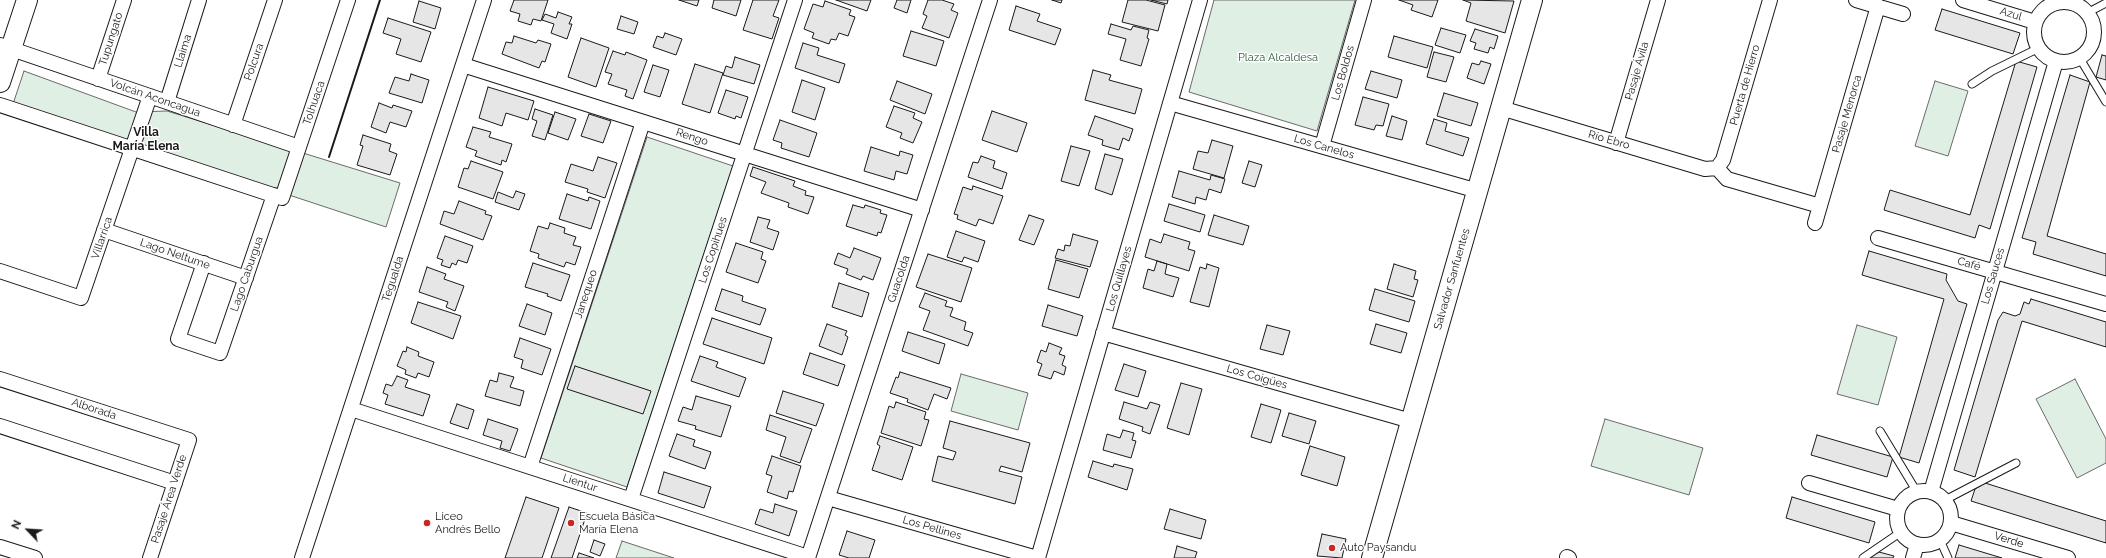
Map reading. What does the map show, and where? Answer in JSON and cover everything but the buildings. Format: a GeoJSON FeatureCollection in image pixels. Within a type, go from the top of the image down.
{"type":"FeatureCollection","features":[{"type":"Feature","properties":{"kind":"street"},"geometry":{"type":"LineString","coordinates":[[0,82],[5,47],[27,0]]}},
{"type":"Feature","properties":{"kind":"street","name":"Tupungato"},"geometry":{"type":"LineString","coordinates":[[98,79],[124,0]]}},
{"type":"Feature","properties":{"kind":"street","name":"Llaima"},"geometry":{"type":"LineString","coordinates":[[167,102],[199,0]]}},
{"type":"Feature","properties":{"kind":"street","name":"Polcura"},"geometry":{"type":"LineString","coordinates":[[233,125],[275,0]]}},
{"type":"Feature","properties":{"kind":"street","name":"Tolhuaca"},"geometry":{"type":"LineString","coordinates":[[274,195],[282,198],[348,0]]}},
{"type":"Feature","properties":{"kind":"street","name":"Tegualda"},"geometry":{"type":"LineString","coordinates":[[302,558],[484,0]]}},
{"type":"Feature","properties":{"kind":"street","name":"Los Copihues"},"geometry":{"type":"LineString","coordinates":[[631,499],[795,0]]}},
{"type":"Feature","properties":{"kind":"street","name":"Guacolda"},"geometry":{"type":"LineString","coordinates":[[808,558],[990,0]]}},
{"type":"Feature","properties":{"kind":"street","name":"Los Quillayes"},"geometry":{"type":"LineString","coordinates":[[1038,558],[1200,0]]}},
{"type":"Feature","properties":{"kind":"street","name":"Los Boldos"},"geometry":{"type":"LineString","coordinates":[[1322,146],[1364,0]]}},
{"type":"Feature","properties":{"kind":"street","name":"Salvador Sanfuentes"},"geometry":{"type":"LineString","coordinates":[[1372,558],[1532,0]]}},
{"type":"Feature","properties":{"kind":"street","name":"Pasaje Ávila"},"geometry":{"type":"LineString","coordinates":[[1616,142],[1658,0]]}},
{"type":"Feature","properties":{"kind":"street","name":"Puerta de Hierro"},"geometry":{"type":"LineString","coordinates":[[1717,168],[1724,160],[1770,0]]}},
{"type":"Feature","properties":{"kind":"street"},"geometry":{"type":"LineString","coordinates":[[1856,0],[1903,14]]}},
{"type":"Feature","properties":{"kind":"street","name":"Azul"},"geometry":{"type":"LineString","coordinates":[[1964,0],[2035,22]]}},
{"type":"Feature","properties":{"kind":"street"},"geometry":{"type":"LineString","coordinates":[[2072,1],[2087,13],[2100,39],[2085,53],[2073,61],[2056,61],[2043,54],[2035,41],[2035,22],[2041,13],[2055,2],[2072,1]]}},
{"type":"Feature","properties":{"kind":"street","name":"Pasaje Menorca"},"geometry":{"type":"LineString","coordinates":[[1815,222],[1878,6]]}},
{"type":"Feature","properties":{"kind":"street","name":"Volcán Aconcagua"},"geometry":{"type":"LineString","coordinates":[[5,47],[299,147]]}},
{"type":"Feature","properties":{"kind":"street","name":"Los Sauces"},"geometry":{"type":"LineString","coordinates":[[1931,492],[2056,61]]}},
{"type":"Feature","properties":{"kind":"street","name":"Rengo"},"geometry":{"type":"LineString","coordinates":[[463,65],[922,210]]}},
{"type":"Feature","properties":{"kind":"street","name":"Villarrica"},"geometry":{"type":"LineString","coordinates":[[0,271],[81,298],[150,96]]}},
{"type":"Feature","properties":{"kind":"street","name":"Los Canelos"},"geometry":{"type":"LineString","coordinates":[[1170,103],[1478,191]]}},
{"type":"Feature","properties":{"kind":"street"},"geometry":{"type":"LineString","coordinates":[[0,105],[274,195]]}},
{"type":"Feature","properties":{"kind":"street","name":"Río Ebro"},"geometry":{"type":"LineString","coordinates":[[1501,108],[1709,170],[1717,168]]}},
{"type":"Feature","properties":{"kind":"street","name":"Janequeo"},"geometry":{"type":"LineString","coordinates":[[530,467],[643,122]]}},
{"type":"Feature","properties":{"kind":"street"},"geometry":{"type":"LineString","coordinates":[[1717,168],[1727,179],[1820,206]]}},
{"type":"Feature","properties":{"kind":"street","name":"Lago Caburgua"},"geometry":{"type":"LineString","coordinates":[[204,264],[178,339],[220,353],[274,195]]}},
{"type":"Feature","properties":{"kind":"street","name":"Lago Neltume"},"geometry":{"type":"LineString","coordinates":[[104,230],[246,278]]}},
{"type":"Feature","properties":{"kind":"street","name":"Café"},"geometry":{"type":"LineString","coordinates":[[1878,238],[2106,304]]}},
{"type":"Feature","properties":{"kind":"street","name":"Los Coigües"},"geometry":{"type":"LineString","coordinates":[[1103,333],[1411,421]]}},
{"type":"Feature","properties":{"kind":"street","name":"Alborada"},"geometry":{"type":"LineString","coordinates":[[0,379],[189,440]]}},
{"type":"Feature","properties":{"kind":"street","name":"Lientur"},"geometry":{"type":"LineString","coordinates":[[351,408],[808,558]]}},
{"type":"Feature","properties":{"kind":"street"},"geometry":{"type":"LineString","coordinates":[[0,426],[175,483]]}},
{"type":"Feature","properties":{"kind":"street","name":"Pasaje Área Verde"},"geometry":{"type":"LineString","coordinates":[[150,558],[189,440]]}},
{"type":"Feature","properties":{"kind":"street"},"geometry":{"type":"LineString","coordinates":[[1809,482],[1898,509]]}},
{"type":"Feature","properties":{"kind":"street"},"geometry":{"type":"LineString","coordinates":[[1917,492],[1931,492],[1945,500],[1949,507],[1951,523],[1945,535],[1940,540],[1933,544],[1917,544],[1905,537],[1901,532],[1898,524],[1898,509],[1903,501],[1917,492]]}},
{"type":"Feature","properties":{"kind":"street","name":"Los Pellines"},"geometry":{"type":"LineString","coordinates":[[828,498],[1038,558]]}},
{"type":"Feature","properties":{"kind":"street","name":"Verde"},"geometry":{"type":"LineString","coordinates":[[1951,523],[2068,558]]}},
{"type":"Feature","properties":{"kind":"street"},"geometry":{"type":"LineString","coordinates":[[1913,558],[1917,544]]}},
{"type":"Feature","properties":{"kind":"street"},"geometry":{"type":"LineString","coordinates":[[0,547],[35,558]]}},
{"type":"Feature","properties":{"kind":"lane"},"geometry":{"type":"LineString","coordinates":[[2087,13],[2106,3]]}},
{"type":"Feature","properties":{"kind":"lane"},"geometry":{"type":"LineString","coordinates":[[1972,84],[1992,71],[2039,48]]}},
{"type":"Feature","properties":{"kind":"lane"},"geometry":{"type":"LineString","coordinates":[[2079,57],[2106,102]]}},
{"type":"Feature","properties":{"kind":"lane"},"geometry":{"type":"LineString","coordinates":[[1880,430],[1917,492]]}},
{"type":"Feature","properties":{"kind":"lane"},"geometry":{"type":"LineString","coordinates":[[1945,500],[2016,463]]}},
{"type":"Feature","properties":{"kind":"lane"},"geometry":{"type":"LineString","coordinates":[[1863,558],[1901,532]]}},
{"type":"Feature","properties":{"kind":"lane"},"geometry":{"type":"LineString","coordinates":[[1940,540],[1948,558]]}},
{"type":"Feature","properties":{"kind":"green space","name":"Plaza Alcaldesa"},"geometry":{"type":"Polygon","coordinates":[[[1214,0],[1355,0],[1317,131],[1189,92],[1214,0]]]}},
{"type":"Feature","properties":{"kind":"green space"},"geometry":{"type":"Polygon","coordinates":[[[24,71],[136,112],[167,111],[400,183],[386,227],[13,104],[24,71]]]}},
{"type":"Feature","properties":{"kind":"green space"},"geometry":{"type":"Polygon","coordinates":[[[1935,81],[1968,91],[1948,156],[1915,146],[1935,81]]]}},
{"type":"Feature","properties":{"kind":"green space"},"geometry":{"type":"Polygon","coordinates":[[[647,137],[733,166],[627,487],[541,458],[647,137]]]}},
{"type":"Feature","properties":{"kind":"green space"},"geometry":{"type":"Polygon","coordinates":[[[1857,325],[1897,337],[1878,405],[1837,394],[1857,325]]]}},
{"type":"Feature","properties":{"kind":"green space"},"geometry":{"type":"Polygon","coordinates":[[[961,374],[1028,393],[1018,430],[951,411],[961,374]]]}},
{"type":"Feature","properties":{"kind":"green space"},"geometry":{"type":"Polygon","coordinates":[[[2075,379],[2106,439],[2106,463],[2077,478],[2036,399],[2075,379]]]}},
{"type":"Feature","properties":{"kind":"green space"},"geometry":{"type":"Polygon","coordinates":[[[1605,419],[1703,448],[1689,495],[1591,466],[1605,419]]]}},
{"type":"Feature","properties":{"kind":"green space"},"geometry":{"type":"Polygon","coordinates":[[[622,541],[674,558],[616,558],[622,541]]]}},
{"type":"Feature","properties":{"kind":"wall"},"geometry":{"type":"LineString","coordinates":[[329,157],[380,0]]}},
{"type":"Feature","properties":{"kind":"place","name":"Liceo Andrés Bello"},"geometry":{"type":"Point","coordinates":[427,523]}},
{"type":"Feature","properties":{"kind":"place","name":"Escuela Básica María Elena"},"geometry":{"type":"Point","coordinates":[571,523]}},
{"type":"Feature","properties":{"kind":"place","name":"Auto Paysandu"},"geometry":{"type":"Point","coordinates":[1332,548]}},
{"type":"Feature","properties":{"kind":"district","name":"Villa María Elena"},"geometry":{"type":"Point","coordinates":[146,139]}}]}
